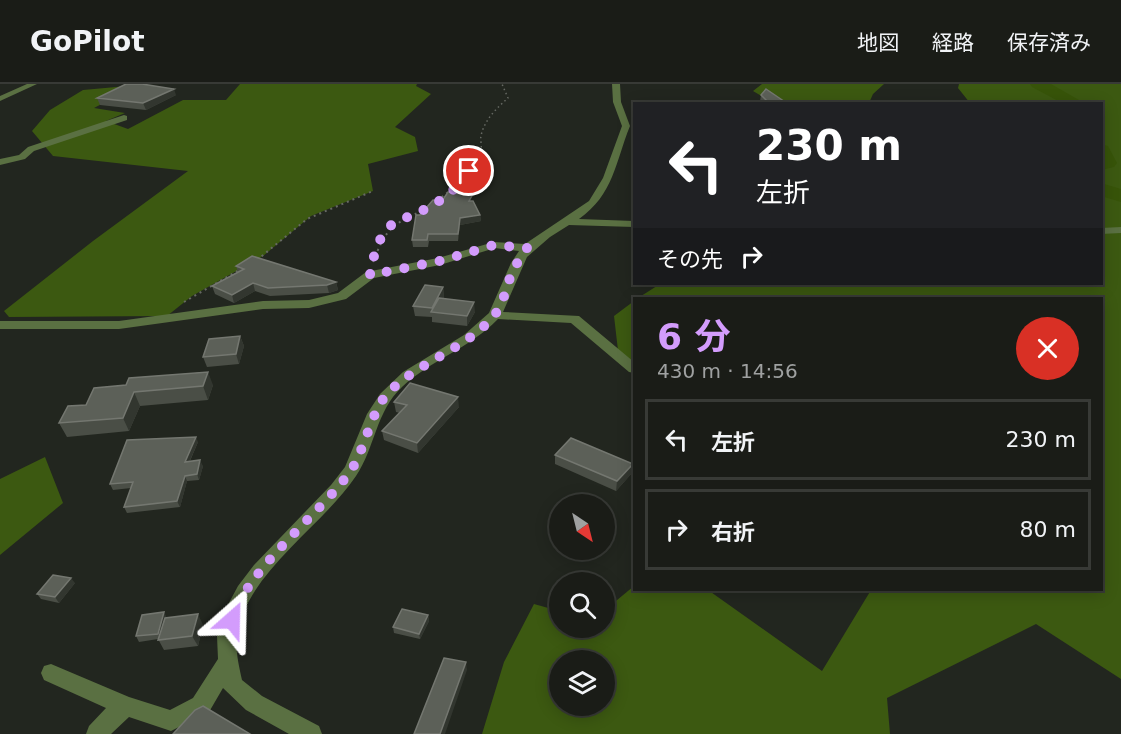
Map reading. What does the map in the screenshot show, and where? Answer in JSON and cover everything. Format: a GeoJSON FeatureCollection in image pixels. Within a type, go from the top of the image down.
{"type":"FeatureCollection","features":[{"type":"Feature","properties":{"kind":"street"},"geometry":{"type":"LineString","coordinates":[[0,99],[33,84]]}},
{"type":"Feature","properties":{"kind":"street"},"geometry":{"type":"LineString","coordinates":[[311,734],[254,703],[232,686],[227,636],[236,605],[252,581],[351,471],[385,397],[404,379],[477,333],[495,315],[504,298],[512,273],[527,248],[568,222],[600,194],[626,126],[616,102],[616,84]]}},
{"type":"Feature","properties":{"kind":"street"},"geometry":{"type":"LineString","coordinates":[[0,162],[22,157],[31,149],[124,118]]}},
{"type":"Feature","properties":{"kind":"street"},"geometry":{"type":"LineString","coordinates":[[568,222],[633,224]]}},
{"type":"Feature","properties":{"kind":"street"},"geometry":{"type":"LineString","coordinates":[[1103,231],[1121,230]]}},
{"type":"Feature","properties":{"kind":"street"},"geometry":{"type":"LineString","coordinates":[[0,325],[119,325],[263,305],[325,302],[342,296],[370,275],[440,261],[494,245],[527,248]]}},
{"type":"Feature","properties":{"kind":"street"},"geometry":{"type":"LineString","coordinates":[[495,315],[574,319],[633,368]]}},
{"type":"Feature","properties":{"kind":"street"},"geometry":{"type":"LineString","coordinates":[[51,674],[126,706],[171,721],[201,705],[229,659]]}},
{"type":"Feature","properties":{"kind":"street"},"geometry":{"type":"LineString","coordinates":[[97,734],[112,716],[126,706]]}},
{"type":"Feature","properties":{"kind":"path"},"geometry":{"type":"LineString","coordinates":[[370,275],[384,233],[390,226],[426,209],[447,195],[463,180],[478,158],[482,148],[481,135],[493,111],[508,98],[502,84]]}},
{"type":"Feature","properties":{"kind":"path"},"geometry":{"type":"LineString","coordinates":[[250,264],[307,219],[373,191]]}},
{"type":"Feature","properties":{"kind":"path"},"geometry":{"type":"LineString","coordinates":[[165,319],[192,296],[241,269]]}},
{"type":"Feature","properties":{"kind":"green space"},"geometry":{"type":"Polygon","coordinates":[[[240,84],[417,84],[416,86],[431,94],[395,127],[415,137],[418,151],[368,164],[373,191],[311,216],[263,256],[192,296],[167,316],[9,317],[4,311],[93,241],[188,171],[53,156],[32,131],[50,110],[83,90],[138,85],[94,108],[125,113],[106,121],[128,129],[183,100],[226,100],[240,84]]]}},
{"type":"Feature","properties":{"kind":"green space"},"geometry":{"type":"Polygon","coordinates":[[[762,84],[884,84],[873,94],[869,102],[771,102],[753,91],[762,84]]]}},
{"type":"Feature","properties":{"kind":"green space"},"geometry":{"type":"Polygon","coordinates":[[[959,84],[1121,84],[1121,679],[1036,624],[887,698],[890,734],[482,734],[504,662],[534,604],[549,608],[549,638],[615,638],[615,602],[633,587],[633,591],[709,591],[822,671],[870,591],[1103,591],[1103,297],[640,297],[658,285],[1103,285],[1103,102],[969,102],[958,88],[959,84]]]}},
{"type":"Feature","properties":{"kind":"green space"},"geometry":{"type":"Polygon","coordinates":[[[633,302],[633,363],[619,359],[614,316],[633,302]]]}},
{"type":"Feature","properties":{"kind":"green space"},"geometry":{"type":"Polygon","coordinates":[[[45,457],[63,503],[0,555],[0,479],[45,457]]]}},
{"type":"Feature","properties":{"kind":"building"},"geometry":{"type":"Polygon","coordinates":[[[126,84],[174,89],[143,103],[97,98],[126,84]]]}},
{"type":"Feature","properties":{"kind":"building"},"geometry":{"type":"Polygon","coordinates":[[[766,89],[785,102],[768,102],[761,95],[766,89]]]}},
{"type":"Feature","properties":{"kind":"building"},"geometry":{"type":"Polygon","coordinates":[[[448,192],[473,194],[469,201],[473,201],[480,215],[460,218],[458,234],[428,234],[427,240],[412,240],[416,215],[420,215],[433,200],[442,201],[448,192]]]}},
{"type":"Feature","properties":{"kind":"building"},"geometry":{"type":"Polygon","coordinates":[[[252,256],[336,282],[327,285],[268,288],[253,283],[232,295],[212,286],[244,269],[236,266],[252,256]]]}},
{"type":"Feature","properties":{"kind":"building"},"geometry":{"type":"Polygon","coordinates":[[[425,285],[443,287],[432,308],[413,306],[425,285]]]}},
{"type":"Feature","properties":{"kind":"building"},"geometry":{"type":"Polygon","coordinates":[[[439,298],[474,302],[467,316],[431,312],[439,298]]]}},
{"type":"Feature","properties":{"kind":"building"},"geometry":{"type":"Polygon","coordinates":[[[240,336],[236,354],[203,357],[209,339],[240,336]]]}},
{"type":"Feature","properties":{"kind":"building"},"geometry":{"type":"Polygon","coordinates":[[[208,372],[203,386],[134,392],[123,418],[59,423],[68,406],[86,405],[94,388],[126,385],[129,378],[208,372]]]}},
{"type":"Feature","properties":{"kind":"building"},"geometry":{"type":"Polygon","coordinates":[[[410,383],[458,397],[417,443],[382,431],[407,405],[394,402],[410,383]]]}},
{"type":"Feature","properties":{"kind":"building"},"geometry":{"type":"Polygon","coordinates":[[[196,437],[185,462],[200,460],[197,474],[185,476],[177,501],[124,507],[133,482],[110,484],[127,440],[196,437]]]}},
{"type":"Feature","properties":{"kind":"building"},"geometry":{"type":"Polygon","coordinates":[[[571,438],[633,464],[617,481],[555,455],[571,438]]]}},
{"type":"Feature","properties":{"kind":"building"},"geometry":{"type":"Polygon","coordinates":[[[53,575],[71,578],[55,597],[37,594],[53,575]]]}},
{"type":"Feature","properties":{"kind":"building"},"geometry":{"type":"Polygon","coordinates":[[[402,609],[428,615],[419,634],[393,627],[402,609]]]}},
{"type":"Feature","properties":{"kind":"building"},"geometry":{"type":"Polygon","coordinates":[[[164,612],[158,634],[136,636],[142,615],[164,612]]]}},
{"type":"Feature","properties":{"kind":"building"},"geometry":{"type":"Polygon","coordinates":[[[198,614],[192,636],[158,640],[165,618],[198,614]]]}},
{"type":"Feature","properties":{"kind":"building"},"geometry":{"type":"Polygon","coordinates":[[[444,658],[466,662],[440,734],[414,734],[444,658]]]}},
{"type":"Feature","properties":{"kind":"building"},"geometry":{"type":"Polygon","coordinates":[[[203,706],[250,734],[173,734],[195,710],[203,706]]]}},
{"type":"Feature","properties":{"kind":"waterway"},"geometry":{"type":"LineString","coordinates":[[1038,84],[1074,102]]}},
{"type":"Feature","properties":{"kind":"waterway"},"geometry":{"type":"LineString","coordinates":[[1103,154],[1107,163],[1103,164]]}},
{"type":"Feature","properties":{"kind":"waterway"},"geometry":{"type":"LineString","coordinates":[[1103,190],[1121,196]]}},
{"type":"Feature","properties":{"kind":"route"},"geometry":{"type":"LineString","coordinates":[[232,620],[236,605],[252,581],[351,471],[385,397],[404,379],[477,333],[495,315],[504,298],[512,273],[527,248],[494,245],[440,261],[370,275],[384,233],[390,226],[426,209],[447,195],[469,171]]}}]}
